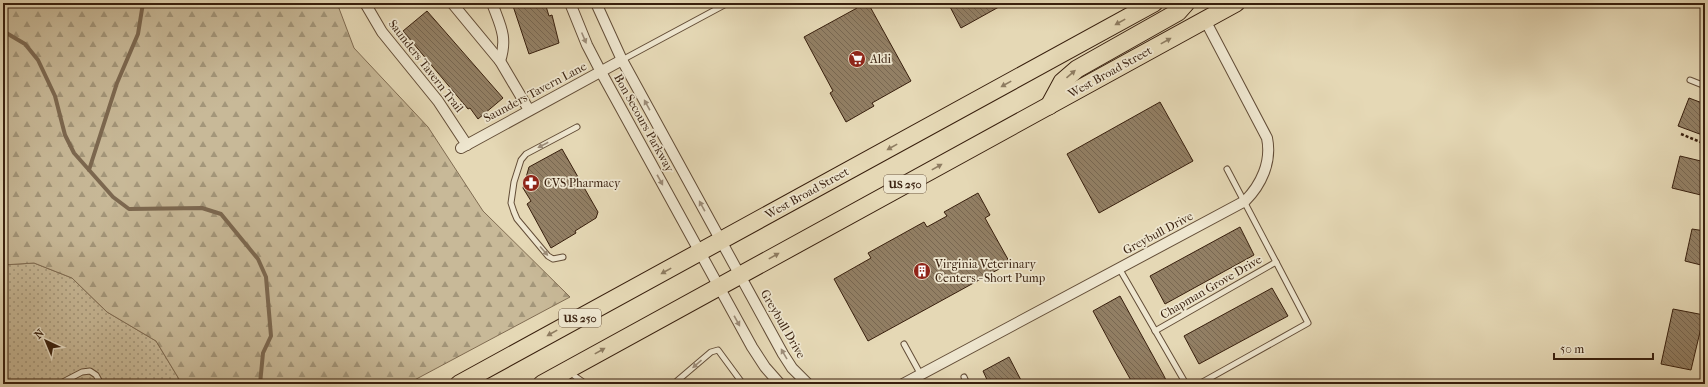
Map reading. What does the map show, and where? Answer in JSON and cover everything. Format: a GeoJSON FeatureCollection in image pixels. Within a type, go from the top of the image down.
{"type":"FeatureCollection","features":[{"type":"Feature","properties":{"kind":"main road","name":"West Broad Street"},"geometry":{"type":"LineString","coordinates":[[459,384],[1154,3]]}},
{"type":"Feature","properties":{"kind":"main road"},"geometry":{"type":"LineString","coordinates":[[1049,106],[1062,82],[1077,69],[1178,12],[1186,3]]}},
{"type":"Feature","properties":{"kind":"main road"},"geometry":{"type":"LineString","coordinates":[[1205,20],[1206,3]]}},
{"type":"Feature","properties":{"kind":"main road","name":"West Broad Street"},"geometry":{"type":"LineString","coordinates":[[542,384],[1236,3]]}},
{"type":"Feature","properties":{"kind":"street","name":"Saunders Tavern Trail"},"geometry":{"type":"LineString","coordinates":[[365,3],[382,32],[438,100],[464,146]]}},
{"type":"Feature","properties":{"kind":"street"},"geometry":{"type":"LineString","coordinates":[[452,3],[500,61],[529,110]]}},
{"type":"Feature","properties":{"kind":"street"},"geometry":{"type":"LineString","coordinates":[[492,3],[504,39],[504,48],[500,61]]}},
{"type":"Feature","properties":{"kind":"street","name":"Bon Secours Parkway"},"geometry":{"type":"LineString","coordinates":[[570,3],[587,45],[601,72],[719,287]]}},
{"type":"Feature","properties":{"kind":"street","name":"Bon Secours Parkway"},"geometry":{"type":"LineString","coordinates":[[596,3],[622,60],[740,275]]}},
{"type":"Feature","properties":{"kind":"street","name":"Greybull Drive"},"geometry":{"type":"LineString","coordinates":[[903,384],[1245,201],[1255,191],[1261,180],[1270,150],[1267,138],[1205,20]]}},
{"type":"Feature","properties":{"kind":"street","name":"Saunders Tavern Lane"},"geometry":{"type":"LineString","coordinates":[[464,146],[622,60]]}},
{"type":"Feature","properties":{"kind":"street","name":"Greybull Drive"},"geometry":{"type":"LineString","coordinates":[[740,275],[792,368],[808,384]]}},
{"type":"Feature","properties":{"kind":"street"},"geometry":{"type":"LineString","coordinates":[[719,287],[752,347],[765,367],[780,384]]}},
{"type":"Feature","properties":{"kind":"lane"},"geometry":{"type":"LineString","coordinates":[[622,60],[728,3]]}},
{"type":"Feature","properties":{"kind":"lane"},"geometry":{"type":"LineString","coordinates":[[1690,80],[1705,86]]}},
{"type":"Feature","properties":{"kind":"lane"},"geometry":{"type":"LineString","coordinates":[[563,257],[552,259],[548,256],[517,219],[511,203],[512,192],[518,167],[526,154],[577,127]]}},
{"type":"Feature","properties":{"kind":"lane"},"geometry":{"type":"LineString","coordinates":[[1227,169],[1276,262]]}},
{"type":"Feature","properties":{"kind":"lane","name":"Chapman Grove Drive"},"geometry":{"type":"LineString","coordinates":[[1155,331],[1276,262],[1308,323],[1199,384]]}},
{"type":"Feature","properties":{"kind":"lane"},"geometry":{"type":"LineString","coordinates":[[1119,268],[1186,384]]}},
{"type":"Feature","properties":{"kind":"lane"},"geometry":{"type":"LineString","coordinates":[[904,344],[921,375]]}},
{"type":"Feature","properties":{"kind":"lane"},"geometry":{"type":"LineString","coordinates":[[678,383],[711,352],[718,350],[743,384]]}},
{"type":"Feature","properties":{"kind":"lane"},"geometry":{"type":"LineString","coordinates":[[566,370],[586,384]]}},
{"type":"Feature","properties":{"kind":"lane"},"geometry":{"type":"LineString","coordinates":[[59,384],[82,372],[90,371],[96,375],[101,384]]}},
{"type":"Feature","properties":{"kind":"lane"},"geometry":{"type":"LineString","coordinates":[[964,377],[967,384]]}},
{"type":"Feature","properties":{"kind":"path"},"geometry":{"type":"LineString","coordinates":[[1681,134],[1705,144]]}},
{"type":"Feature","properties":{"kind":"green space"},"geometry":{"type":"Polygon","coordinates":[[[3,3],[337,3],[354,48],[428,127],[483,211],[570,297],[407,384],[182,384],[156,341],[107,312],[72,278],[34,263],[3,265],[3,3]]]}},
{"type":"Feature","properties":{"kind":"green space"},"geometry":{"type":"Polygon","coordinates":[[[34,263],[72,278],[107,312],[156,341],[182,384],[3,384],[3,265],[34,263]]]}},
{"type":"Feature","properties":{"kind":"building"},"geometry":{"type":"Polygon","coordinates":[[[512,3],[545,3],[549,16],[552,15],[559,43],[529,54],[512,3]]]}},
{"type":"Feature","properties":{"kind":"building","name":"Aldi"},"geometry":{"type":"Polygon","coordinates":[[[854,3],[868,3],[911,81],[872,103],[874,106],[846,122],[830,93],[833,91],[804,37],[857,8],[854,3]]]}},
{"type":"Feature","properties":{"kind":"building"},"geometry":{"type":"Polygon","coordinates":[[[948,3],[1006,3],[961,28],[948,3]]]}},
{"type":"Feature","properties":{"kind":"building"},"geometry":{"type":"Polygon","coordinates":[[[427,11],[503,98],[478,119],[403,31],[427,11]]]}},
{"type":"Feature","properties":{"kind":"building"},"geometry":{"type":"Polygon","coordinates":[[[1689,98],[1705,104],[1705,136],[1678,126],[1689,98]]]}},
{"type":"Feature","properties":{"kind":"building"},"geometry":{"type":"Polygon","coordinates":[[[1160,102],[1193,161],[1099,213],[1067,154],[1160,102]]]}},
{"type":"Feature","properties":{"kind":"building","name":"CVS Pharmacy"},"geometry":{"type":"Polygon","coordinates":[[[562,149],[598,212],[596,218],[575,231],[576,233],[551,248],[527,204],[531,201],[523,188],[529,167],[562,149]]]}},
{"type":"Feature","properties":{"kind":"building"},"geometry":{"type":"Polygon","coordinates":[[[1680,156],[1705,162],[1705,196],[1672,188],[1680,156]]]}},
{"type":"Feature","properties":{"kind":"building","name":"Virginia Veterinary Centers - Short Pump"},"geometry":{"type":"Polygon","coordinates":[[[978,193],[990,215],[985,218],[1010,263],[868,341],[834,279],[871,258],[868,253],[924,222],[927,227],[947,216],[944,212],[978,193]]]}},
{"type":"Feature","properties":{"kind":"building"},"geometry":{"type":"Polygon","coordinates":[[[1240,227],[1254,255],[1165,304],[1150,276],[1240,227]]]}},
{"type":"Feature","properties":{"kind":"building"},"geometry":{"type":"Polygon","coordinates":[[[1692,229],[1705,231],[1705,266],[1685,261],[1692,229]]]}},
{"type":"Feature","properties":{"kind":"building"},"geometry":{"type":"Polygon","coordinates":[[[1272,288],[1288,316],[1199,364],[1184,336],[1272,288]]]}},
{"type":"Feature","properties":{"kind":"building"},"geometry":{"type":"Polygon","coordinates":[[[1120,296],[1168,384],[1133,384],[1114,350],[1093,311],[1120,296]]]}},
{"type":"Feature","properties":{"kind":"building"},"geometry":{"type":"Polygon","coordinates":[[[1673,309],[1704,315],[1691,370],[1661,364],[1673,309]]]}},
{"type":"Feature","properties":{"kind":"building"},"geometry":{"type":"Polygon","coordinates":[[[1009,357],[1023,384],[989,384],[983,371],[1009,357]]]}},
{"type":"Feature","properties":{"kind":"waterway"},"geometry":{"type":"LineString","coordinates":[[89,170],[117,83],[138,34],[143,3]]}},
{"type":"Feature","properties":{"kind":"waterway"},"geometry":{"type":"LineString","coordinates":[[3,31],[25,44],[38,60],[55,96],[65,135],[74,153],[113,197],[129,209],[202,208],[221,214],[258,259],[266,277],[271,336],[263,353],[260,384]]}},
{"type":"Feature","properties":{"kind":"place","name":"Aldi"},"geometry":{"type":"Point","coordinates":[857,59]}},
{"type":"Feature","properties":{"kind":"place","name":"CVS Pharmacy"},"geometry":{"type":"Point","coordinates":[531,183]}},
{"type":"Feature","properties":{"kind":"place","name":"Virginia Veterinary Centers - Short Pump"},"geometry":{"type":"Point","coordinates":[922,271]}}]}
